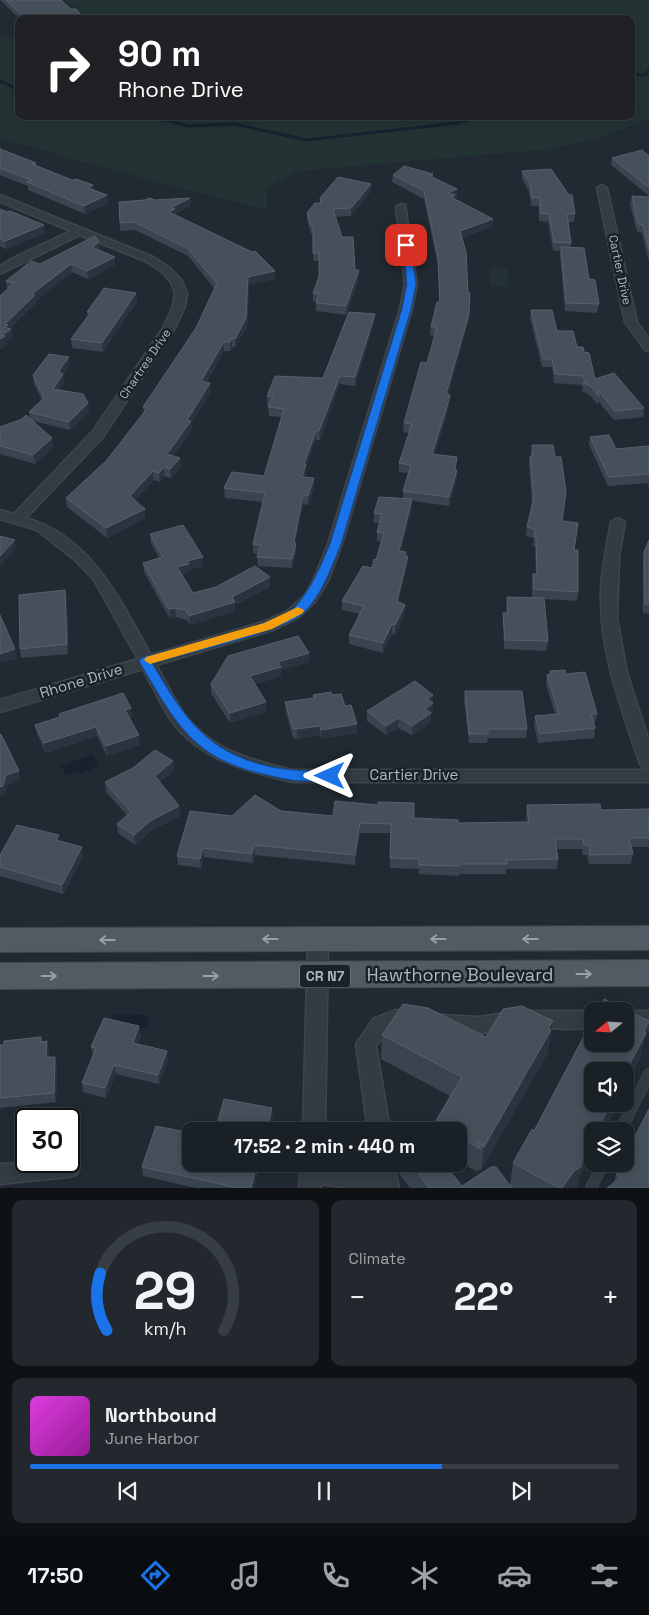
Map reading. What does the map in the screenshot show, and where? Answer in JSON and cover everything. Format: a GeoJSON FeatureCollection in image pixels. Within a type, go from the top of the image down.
{"type":"FeatureCollection","features":[{"type":"Feature","properties":{"kind":"main road"},"geometry":{"type":"LineString","coordinates":[[0,940],[649,938]]}},
{"type":"Feature","properties":{"kind":"main road","name":"Hawthorne Boulevard"},"geometry":{"type":"LineString","coordinates":[[0,976],[649,973]]}},
{"type":"Feature","properties":{"kind":"street","name":"Cartier Drive"},"geometry":{"type":"LineString","coordinates":[[602,188],[631,322],[649,347]]}},
{"type":"Feature","properties":{"kind":"street","name":"Chartres Drive"},"geometry":{"type":"LineString","coordinates":[[0,198],[149,259],[166,269],[176,281],[180,293],[179,306],[169,328],[98,434],[18,518]]}},
{"type":"Feature","properties":{"kind":"street","name":"Rhone Drive"},"geometry":{"type":"LineString","coordinates":[[0,706],[145,661],[268,626],[297,612],[320,581],[335,544],[406,309],[411,284],[401,207]]}},
{"type":"Feature","properties":{"kind":"street"},"geometry":{"type":"LineString","coordinates":[[0,271],[21,258],[80,231]]}},
{"type":"Feature","properties":{"kind":"street","name":"Cartier Drive"},"geometry":{"type":"LineString","coordinates":[[0,514],[18,518],[42,527],[80,557],[100,578],[177,716],[198,739],[220,754],[254,767],[292,776],[649,776]]}},
{"type":"Feature","properties":{"kind":"street"},"geometry":{"type":"LineString","coordinates":[[618,522],[610,556],[607,600],[609,634],[617,676],[649,764]]}},
{"type":"Feature","properties":{"kind":"street"},"geometry":{"type":"LineString","coordinates":[[314,1122],[318,939]]}},
{"type":"Feature","properties":{"kind":"street"},"geometry":{"type":"LineString","coordinates":[[378,1122],[370,1082],[366,1044],[382,1022],[398,1017],[440,1024],[480,1026],[517,1020],[584,1020]]}},
{"type":"Feature","properties":{"kind":"street"},"geometry":{"type":"LineString","coordinates":[[634,1020],[649,1020]]}},
{"type":"Feature","properties":{"kind":"street"},"geometry":{"type":"LineString","coordinates":[[0,1174],[15,1172]]}},
{"type":"Feature","properties":{"kind":"street"},"geometry":{"type":"LineString","coordinates":[[311,1174],[385,1178]]}},
{"type":"Feature","properties":{"kind":"lane"},"geometry":{"type":"LineString","coordinates":[[625,1122],[649,1074]]}},
{"type":"Feature","properties":{"kind":"lane"},"geometry":{"type":"LineString","coordinates":[[591,1188],[599,1172]]}},
{"type":"Feature","properties":{"kind":"shaded area"},"geometry":{"type":"Polygon","coordinates":[[[64,0],[649,0],[649,119],[595,139],[551,149],[298,171],[267,187],[267,210],[101,167],[0,138],[0,36],[15,38],[15,120],[635,120],[635,15],[85,15],[64,0]]]}},
{"type":"Feature","properties":{"kind":"shaded area"},"geometry":{"type":"Polygon","coordinates":[[[490,268],[507,269],[508,287],[490,286],[490,268]]]}},
{"type":"Feature","properties":{"kind":"water"},"geometry":{"type":"Polygon","coordinates":[[[93,754],[99,766],[80,774],[79,771],[66,775],[61,766],[93,754]]]}},
{"type":"Feature","properties":{"kind":"water"},"geometry":{"type":"Polygon","coordinates":[[[115,1014],[148,1015],[147,1029],[110,1022],[115,1014]]]}},
{"type":"Feature","properties":{"kind":"building"},"geometry":{"type":"Polygon","coordinates":[[[6,0],[61,0],[71,9],[76,9],[81,15],[22,15],[6,0]]]}},
{"type":"Feature","properties":{"kind":"building"},"geometry":{"type":"Polygon","coordinates":[[[0,149],[72,180],[76,179],[93,185],[88,188],[107,195],[84,206],[27,182],[32,180],[0,168],[0,149]]]}},
{"type":"Feature","properties":{"kind":"building"},"geometry":{"type":"Polygon","coordinates":[[[642,150],[649,156],[649,188],[612,158],[642,150]]]}},
{"type":"Feature","properties":{"kind":"building"},"geometry":{"type":"Polygon","coordinates":[[[404,166],[433,174],[430,176],[457,189],[448,193],[455,195],[451,197],[493,219],[460,231],[466,252],[468,292],[470,293],[469,314],[446,394],[450,395],[432,454],[457,457],[455,470],[457,470],[449,497],[403,491],[411,465],[399,463],[412,424],[404,423],[421,362],[427,363],[437,327],[431,327],[437,302],[440,302],[438,257],[424,191],[393,175],[404,166]]]}},
{"type":"Feature","properties":{"kind":"building"},"geometry":{"type":"Polygon","coordinates":[[[551,169],[569,195],[572,195],[575,214],[567,214],[571,243],[554,242],[549,214],[540,213],[540,198],[532,198],[530,184],[522,171],[551,169]]]}},
{"type":"Feature","properties":{"kind":"building"},"geometry":{"type":"Polygon","coordinates":[[[338,177],[371,184],[351,208],[333,209],[342,237],[353,237],[355,270],[359,270],[346,306],[316,303],[319,293],[313,293],[319,277],[319,253],[313,253],[313,226],[311,226],[307,213],[315,203],[321,203],[320,198],[338,177]]]}},
{"type":"Feature","properties":{"kind":"building"},"geometry":{"type":"Polygon","coordinates":[[[632,196],[649,197],[649,250],[643,225],[638,224],[632,196]]]}},
{"type":"Feature","properties":{"kind":"building"},"geometry":{"type":"Polygon","coordinates":[[[149,198],[155,200],[190,198],[171,208],[175,209],[169,212],[252,252],[255,251],[275,271],[248,277],[246,318],[235,339],[232,338],[230,342],[224,342],[201,381],[210,383],[187,420],[191,421],[167,454],[180,458],[170,469],[164,467],[159,473],[153,471],[130,496],[145,509],[106,528],[66,498],[107,460],[148,407],[143,407],[196,328],[217,283],[187,248],[134,222],[120,223],[119,202],[149,198]]]}},
{"type":"Feature","properties":{"kind":"building"},"geometry":{"type":"Polygon","coordinates":[[[0,209],[7,212],[10,211],[44,225],[5,241],[0,238],[0,209]]]}},
{"type":"Feature","properties":{"kind":"building"},"geometry":{"type":"Polygon","coordinates":[[[95,236],[99,242],[92,247],[115,257],[87,271],[71,264],[32,294],[35,295],[5,324],[8,325],[4,327],[11,329],[2,335],[5,336],[0,339],[0,296],[14,283],[6,281],[31,261],[40,264],[95,236]]]}},
{"type":"Feature","properties":{"kind":"building"},"geometry":{"type":"Polygon","coordinates":[[[561,247],[584,248],[589,279],[595,280],[599,304],[566,303],[561,247]]]}},
{"type":"Feature","properties":{"kind":"building"},"geometry":{"type":"Polygon","coordinates":[[[104,288],[136,293],[102,343],[71,339],[91,312],[87,312],[104,288]]]}},
{"type":"Feature","properties":{"kind":"building"},"geometry":{"type":"Polygon","coordinates":[[[531,310],[552,310],[557,331],[573,331],[577,347],[583,347],[584,352],[589,353],[595,379],[614,373],[644,408],[615,411],[598,390],[599,397],[591,386],[583,383],[587,382],[582,376],[555,374],[552,359],[543,359],[531,310]]]}},
{"type":"Feature","properties":{"kind":"building"},"geometry":{"type":"Polygon","coordinates":[[[349,312],[375,314],[355,377],[340,376],[304,464],[306,464],[302,477],[314,478],[308,496],[303,495],[292,559],[257,557],[261,545],[253,544],[265,493],[224,488],[232,472],[264,476],[284,409],[268,407],[273,397],[267,396],[275,376],[323,378],[349,312]]]}},
{"type":"Feature","properties":{"kind":"building"},"geometry":{"type":"Polygon","coordinates":[[[49,354],[69,357],[60,369],[59,372],[63,374],[53,389],[83,394],[88,403],[69,422],[29,412],[44,398],[33,375],[49,354]]]}},
{"type":"Feature","properties":{"kind":"building"},"geometry":{"type":"Polygon","coordinates":[[[26,415],[52,438],[33,455],[0,446],[0,427],[22,419],[26,415]]]}},
{"type":"Feature","properties":{"kind":"building"},"geometry":{"type":"Polygon","coordinates":[[[609,435],[616,449],[649,446],[649,474],[609,477],[590,437],[609,435]]]}},
{"type":"Feature","properties":{"kind":"building"},"geometry":{"type":"Polygon","coordinates":[[[532,445],[553,445],[555,457],[561,457],[566,492],[562,521],[578,523],[574,550],[578,550],[578,592],[534,589],[533,574],[537,574],[536,537],[534,537],[535,529],[527,527],[534,497],[530,456],[533,456],[532,445]]]}},
{"type":"Feature","properties":{"kind":"building"},"geometry":{"type":"Polygon","coordinates":[[[379,497],[412,499],[399,551],[406,552],[405,556],[408,556],[397,601],[405,605],[395,625],[392,624],[383,643],[349,635],[364,606],[342,601],[363,566],[372,568],[374,559],[376,560],[384,533],[377,532],[382,514],[374,513],[379,497]]]}},
{"type":"Feature","properties":{"kind":"building"},"geometry":{"type":"Polygon","coordinates":[[[183,525],[203,557],[187,561],[189,564],[177,567],[193,593],[216,587],[255,566],[270,577],[232,597],[235,602],[189,616],[186,610],[169,609],[143,563],[163,557],[150,534],[183,525]]]}},
{"type":"Feature","properties":{"kind":"building"},"geometry":{"type":"Polygon","coordinates":[[[0,536],[15,540],[0,556],[0,536]]]}},
{"type":"Feature","properties":{"kind":"building"},"geometry":{"type":"Polygon","coordinates":[[[649,540],[649,604],[645,604],[644,552],[649,540]]]}},
{"type":"Feature","properties":{"kind":"building"},"geometry":{"type":"Polygon","coordinates":[[[65,590],[67,644],[20,649],[19,595],[65,590]]]}},
{"type":"Feature","properties":{"kind":"building"},"geometry":{"type":"Polygon","coordinates":[[[507,597],[544,598],[548,641],[505,640],[503,613],[508,613],[507,597]]]}},
{"type":"Feature","properties":{"kind":"building"},"geometry":{"type":"Polygon","coordinates":[[[0,615],[15,649],[0,654],[0,615]]]}},
{"type":"Feature","properties":{"kind":"building"},"geometry":{"type":"Polygon","coordinates":[[[298,636],[309,653],[278,662],[281,667],[250,676],[266,702],[230,713],[211,684],[228,656],[298,636]]]}},
{"type":"Feature","properties":{"kind":"building"},"geometry":{"type":"Polygon","coordinates":[[[565,670],[566,674],[585,672],[597,714],[591,714],[595,728],[540,734],[535,716],[559,714],[547,675],[551,674],[550,671],[565,670]]]}},
{"type":"Feature","properties":{"kind":"building"},"geometry":{"type":"Polygon","coordinates":[[[415,681],[433,695],[427,699],[433,703],[425,709],[431,713],[412,726],[399,718],[386,726],[367,711],[415,681]]]}},
{"type":"Feature","properties":{"kind":"building"},"geometry":{"type":"Polygon","coordinates":[[[465,691],[522,691],[527,729],[488,729],[488,734],[469,734],[465,691]]]}},
{"type":"Feature","properties":{"kind":"building"},"geometry":{"type":"Polygon","coordinates":[[[331,692],[332,695],[341,694],[345,706],[351,705],[357,724],[321,730],[320,726],[293,728],[285,702],[314,698],[313,695],[331,692]]]}},
{"type":"Feature","properties":{"kind":"building"},"geometry":{"type":"Polygon","coordinates":[[[123,693],[131,708],[125,710],[139,735],[106,746],[96,727],[44,743],[35,725],[60,717],[59,714],[123,693]]]}},
{"type":"Feature","properties":{"kind":"building"},"geometry":{"type":"Polygon","coordinates":[[[0,735],[19,771],[6,775],[3,786],[0,787],[0,735]]]}},
{"type":"Feature","properties":{"kind":"building"},"geometry":{"type":"Polygon","coordinates":[[[155,750],[173,761],[155,776],[179,806],[150,821],[134,835],[117,824],[131,812],[105,782],[133,768],[155,750]]]}},
{"type":"Feature","properties":{"kind":"building"},"geometry":{"type":"Polygon","coordinates":[[[255,795],[281,811],[333,816],[335,801],[378,805],[378,802],[414,803],[414,818],[458,820],[458,823],[529,822],[527,805],[600,804],[601,810],[649,809],[649,838],[629,838],[633,854],[590,855],[589,845],[584,845],[583,839],[555,839],[558,859],[506,860],[507,864],[419,865],[419,859],[390,858],[391,824],[360,823],[355,855],[254,845],[252,854],[203,848],[200,859],[177,856],[190,811],[232,816],[255,795]]]}},
{"type":"Feature","properties":{"kind":"building"},"geometry":{"type":"Polygon","coordinates":[[[17,825],[59,835],[56,840],[82,847],[62,885],[0,867],[0,855],[17,825]]]}},
{"type":"Feature","properties":{"kind":"building"},"geometry":{"type":"Polygon","coordinates":[[[403,1004],[428,1008],[486,1037],[503,1009],[522,1006],[553,1021],[548,1028],[551,1030],[484,1147],[476,1142],[481,1149],[467,1141],[467,1122],[435,1122],[462,1077],[382,1035],[403,1004]]]}},
{"type":"Feature","properties":{"kind":"building"},"geometry":{"type":"Polygon","coordinates":[[[634,1014],[649,1021],[644,1031],[646,1033],[631,1062],[584,1062],[584,1112],[607,1112],[601,1122],[584,1122],[584,1153],[581,1167],[574,1171],[562,1188],[513,1163],[532,1129],[534,1131],[584,1036],[584,1052],[634,1052],[634,1014]]]}},
{"type":"Feature","properties":{"kind":"building"},"geometry":{"type":"Polygon","coordinates":[[[104,1018],[139,1026],[133,1043],[167,1051],[158,1075],[114,1065],[105,1088],[82,1083],[96,1048],[91,1047],[104,1018]]]}},
{"type":"Feature","properties":{"kind":"building"},"geometry":{"type":"Polygon","coordinates":[[[41,1037],[41,1042],[47,1041],[46,1057],[55,1057],[54,1093],[0,1098],[0,1045],[4,1045],[4,1041],[41,1037]]]}},
{"type":"Feature","properties":{"kind":"building"},"geometry":{"type":"Polygon","coordinates":[[[224,1099],[272,1108],[268,1122],[218,1122],[224,1099]]]}},
{"type":"Feature","properties":{"kind":"building"},"geometry":{"type":"Polygon","coordinates":[[[649,1109],[649,1188],[607,1188],[620,1178],[616,1174],[617,1172],[634,1172],[634,1138],[649,1109]]]}},
{"type":"Feature","properties":{"kind":"building"},"geometry":{"type":"Polygon","coordinates":[[[156,1126],[182,1131],[182,1172],[255,1172],[251,1188],[239,1188],[142,1167],[156,1126]]]}},
{"type":"Feature","properties":{"kind":"building"},"geometry":{"type":"Polygon","coordinates":[[[491,1167],[496,1167],[512,1188],[429,1188],[417,1172],[451,1172],[462,1186],[491,1167]]]}},
{"type":"Feature","properties":{"kind":"waterway"},"geometry":{"type":"LineString","coordinates":[[635,74],[646,75],[649,70]]}},
{"type":"Feature","properties":{"kind":"waterway"},"geometry":{"type":"LineString","coordinates":[[0,81],[15,88]]}},
{"type":"Feature","properties":{"kind":"waterway"},"geometry":{"type":"LineString","coordinates":[[165,120],[188,126],[234,124],[307,140],[457,123],[467,120]]}},
{"type":"Feature","properties":{"kind":"slow traffic"},"geometry":{"type":"LineString","coordinates":[[150,660],[268,626],[298,610]]}},
{"type":"Feature","properties":{"kind":"route"},"geometry":{"type":"LineString","coordinates":[[330,776],[292,776],[254,767],[220,754],[198,739],[177,716],[145,661],[268,626],[297,612],[310,598],[320,581],[335,544],[406,309],[411,284],[406,245]]}}]}
